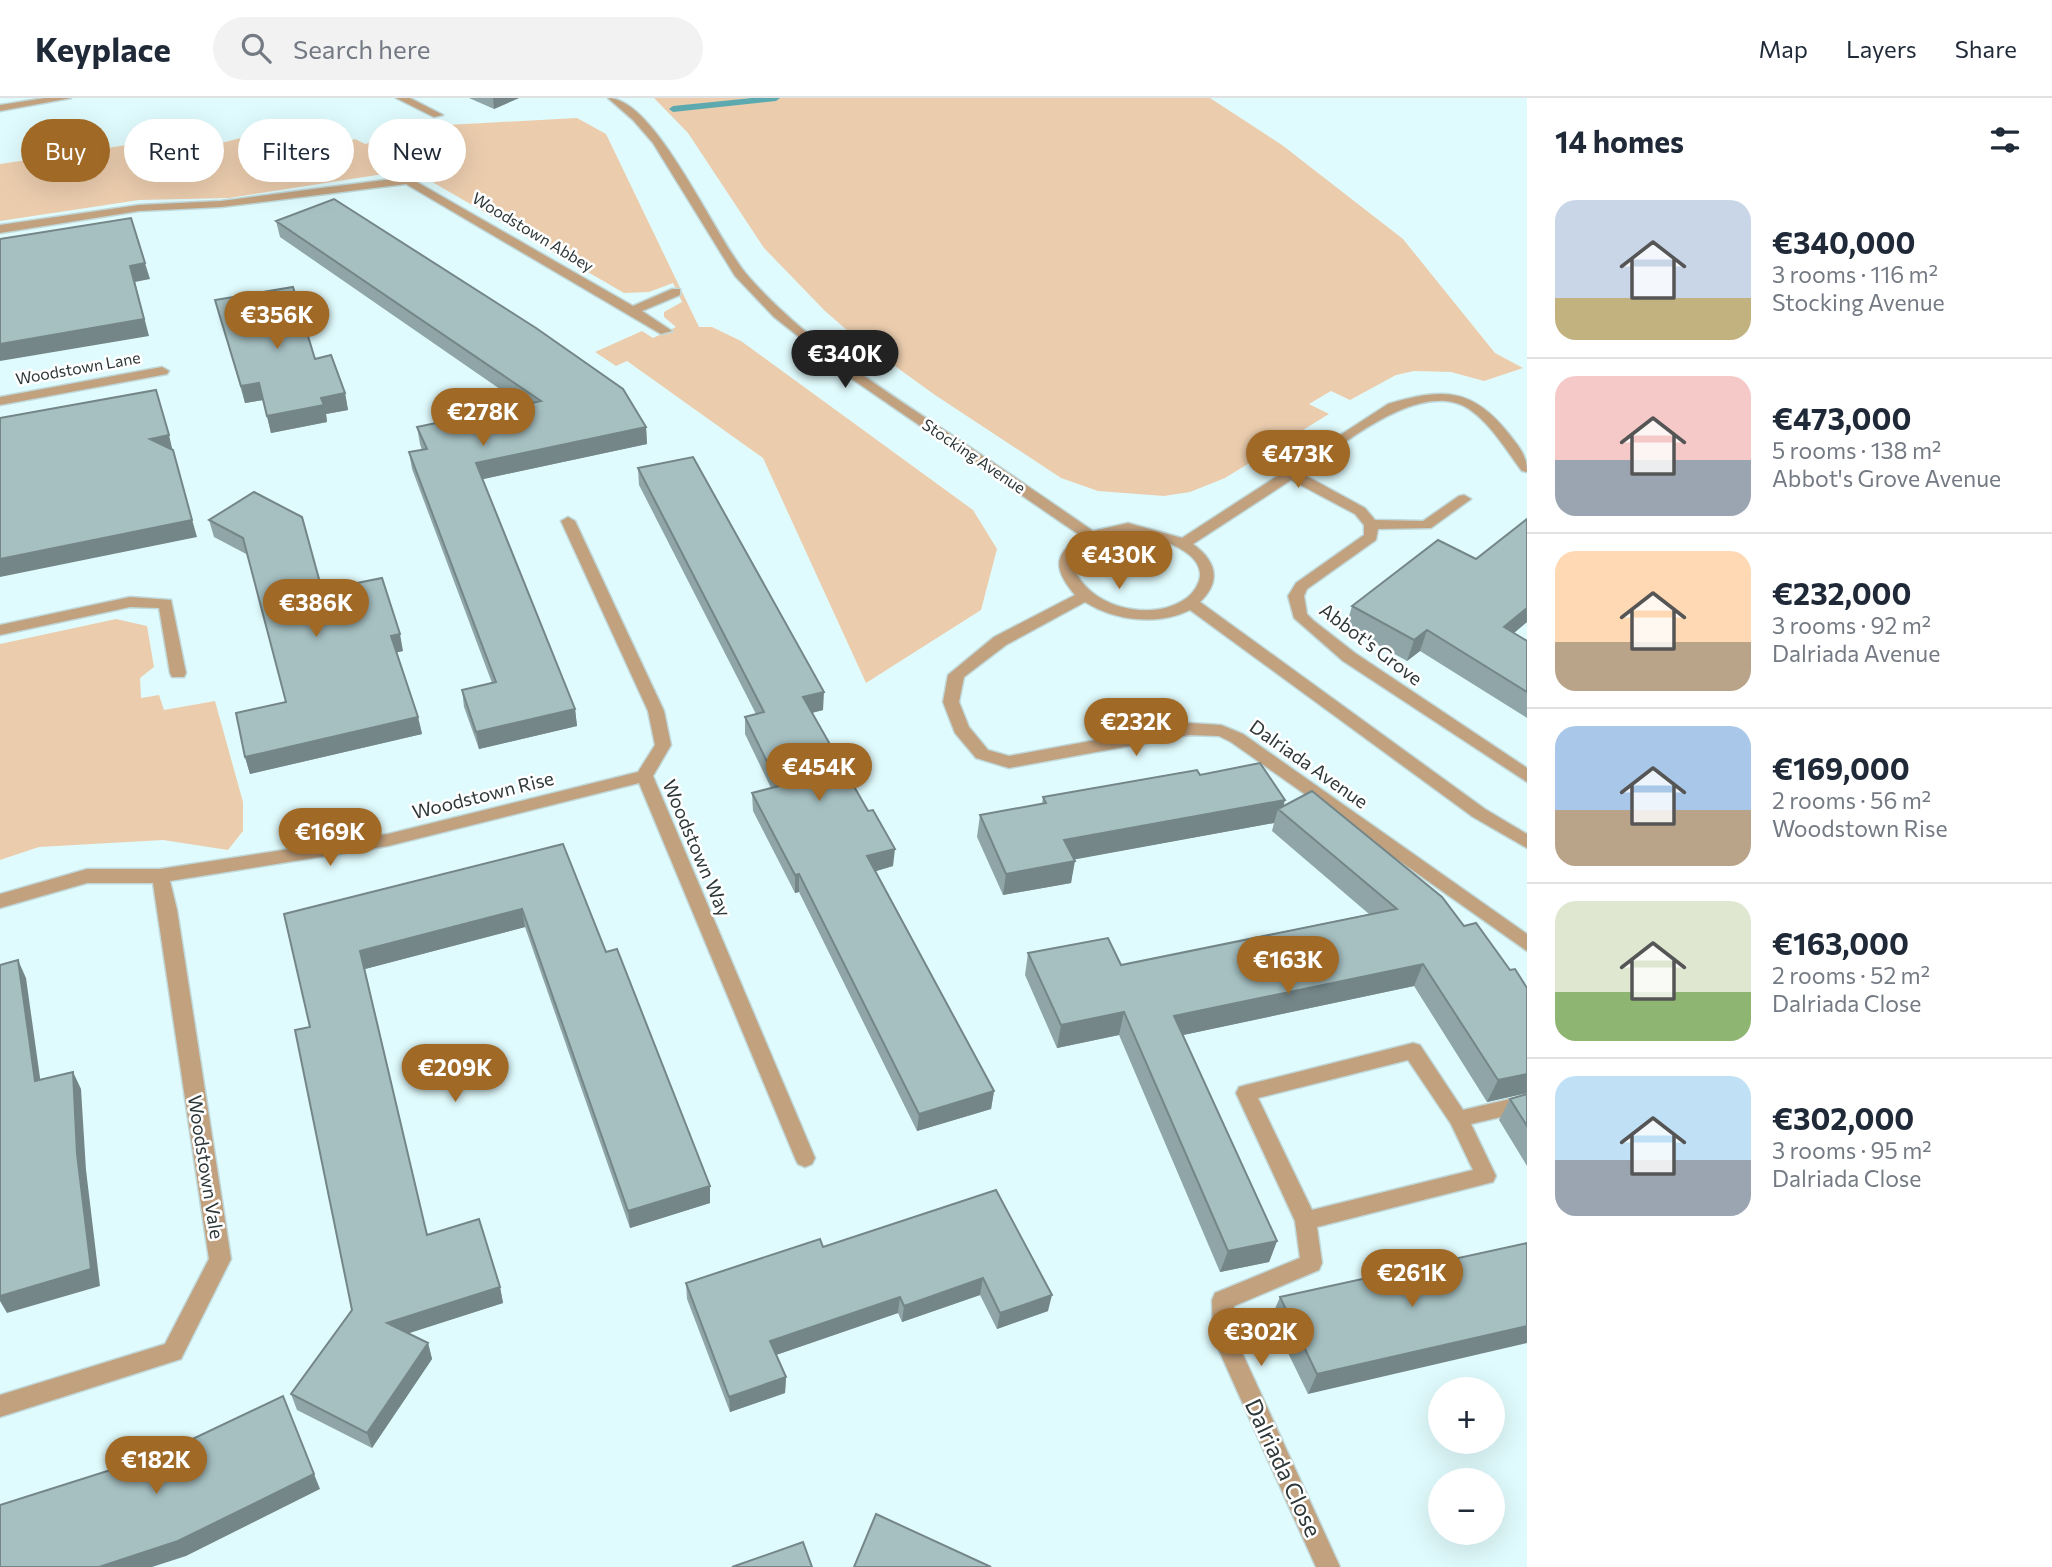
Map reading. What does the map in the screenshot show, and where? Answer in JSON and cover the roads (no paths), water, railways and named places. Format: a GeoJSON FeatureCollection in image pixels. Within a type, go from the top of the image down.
{"type":"FeatureCollection","features":[{"type":"Feature","properties":{"kind":"street"},"geometry":{"type":"LineString","coordinates":[[0,108],[66,98]]}},
{"type":"Feature","properties":{"kind":"street"},"geometry":{"type":"LineString","coordinates":[[401,98],[438,115]]}},
{"type":"Feature","properties":{"kind":"street","name":"Stocking Avenue"},"geometry":{"type":"LineString","coordinates":[[612,98],[630,111],[663,150],[732,264],[775,311],[831,360],[1090,535]]}},
{"type":"Feature","properties":{"kind":"street","name":"Woodstown Abbey"},"geometry":{"type":"LineString","coordinates":[[0,229],[139,208],[221,204],[390,180],[408,180],[666,331]]}},
{"type":"Feature","properties":{"kind":"street"},"geometry":{"type":"LineString","coordinates":[[632,311],[677,292]]}},
{"type":"Feature","properties":{"kind":"street","name":"Woodstown Lane"},"geometry":{"type":"LineString","coordinates":[[0,401],[162,371]]}},
{"type":"Feature","properties":{"kind":"street"},"geometry":{"type":"LineString","coordinates":[[1183,544],[1392,407],[1422,396],[1456,396],[1483,411],[1527,468]]}},
{"type":"Feature","properties":{"kind":"street"},"geometry":{"type":"LineString","coordinates":[[1290,474],[1360,511],[1371,524],[1426,525],[1464,499]]}},
{"type":"Feature","properties":{"kind":"street","name":"Woodstown Way"},"geometry":{"type":"LineString","coordinates":[[568,520],[656,711],[663,745],[644,776],[805,1157]]}},
{"type":"Feature","properties":{"kind":"street","name":"Abbot's Grove"},"geometry":{"type":"LineString","coordinates":[[1371,524],[1371,537],[1301,586],[1296,596],[1299,615],[1367,670],[1527,776]]}},
{"type":"Feature","properties":{"kind":"street"},"geometry":{"type":"LineString","coordinates":[[1128,527],[1150,530],[1183,544],[1199,557],[1206,569],[1207,582],[1202,593],[1191,603],[1173,611],[1151,614],[1104,606],[1086,596],[1073,583],[1066,569],[1068,556],[1076,544],[1090,535],[1128,527]]}},
{"type":"Feature","properties":{"kind":"street","name":"Dalriada Avenue"},"geometry":{"type":"LineString","coordinates":[[1086,596],[1000,641],[957,675],[951,702],[961,729],[982,754],[1009,762],[1189,729],[1221,731],[1237,738],[1527,944]]}},
{"type":"Feature","properties":{"kind":"street"},"geometry":{"type":"LineString","coordinates":[[0,631],[130,602],[166,603],[178,673]]}},
{"type":"Feature","properties":{"kind":"street"},"geometry":{"type":"LineString","coordinates":[[1191,603],[1479,813],[1527,842]]}},
{"type":"Feature","properties":{"kind":"street","name":"Woodstown Rise"},"geometry":{"type":"LineString","coordinates":[[0,901],[87,876],[160,876],[388,840],[644,776]]}},
{"type":"Feature","properties":{"kind":"street","name":"Woodstown Vale"},"geometry":{"type":"LineString","coordinates":[[0,1406],[173,1352],[220,1259],[168,911],[160,876]]}},
{"type":"Feature","properties":{"kind":"street","name":"Dalriada Close"},"geometry":{"type":"LineString","coordinates":[[1306,1221],[1486,1176],[1458,1119],[1413,1051],[1246,1093],[1306,1221],[1311,1263],[1223,1300],[1224,1337],[1328,1567]]}},
{"type":"Feature","properties":{"kind":"street"},"geometry":{"type":"LineString","coordinates":[[1458,1119],[1527,1103]]}},
{"type":"Feature","properties":{"kind":"waterway"},"geometry":{"type":"LineString","coordinates":[[673,109],[776,98]]}}]}
